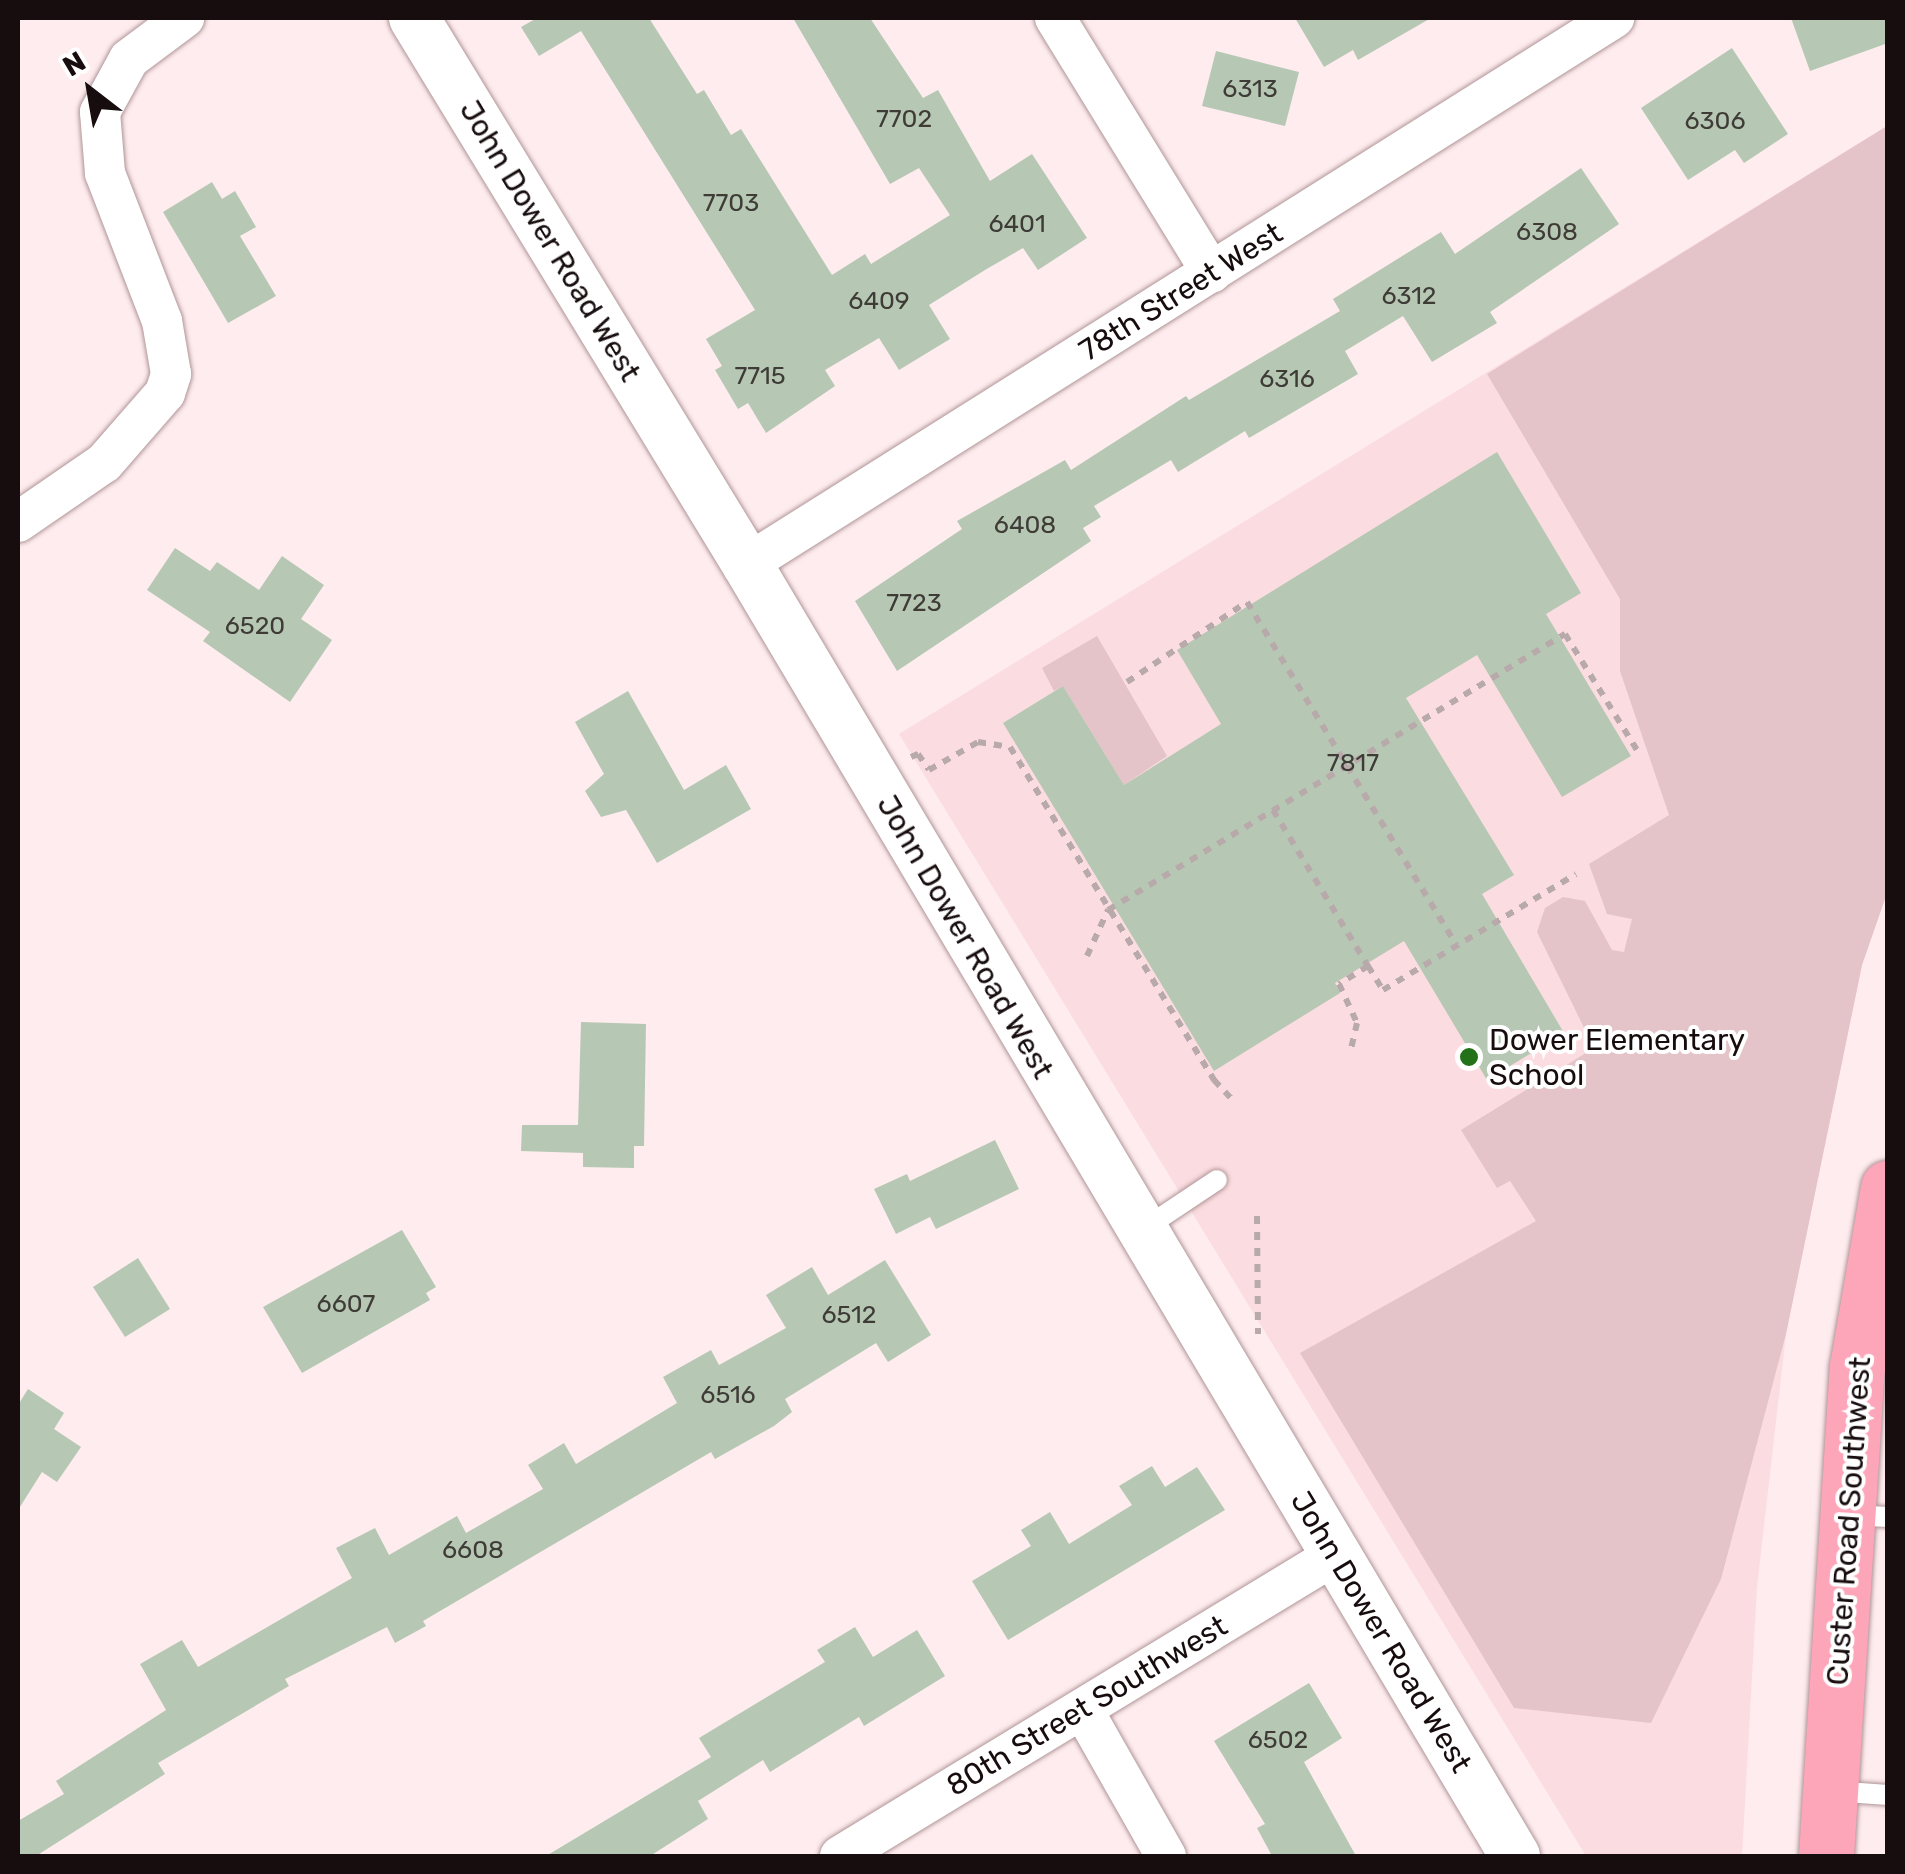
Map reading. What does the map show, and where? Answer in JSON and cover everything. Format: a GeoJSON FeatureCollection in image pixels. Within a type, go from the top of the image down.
{"type":"FeatureCollection","features":[{"type":"Feature","properties":{"kind":"main road","name":"Custer Road Southwest"},"geometry":{"type":"LineString","coordinates":[[1826,1856],[1830,1791],[1868,1516],[1858,1367],[1888,1188]]}},
{"type":"Feature","properties":{"kind":"street"},"geometry":{"type":"LineString","coordinates":[[18,522],[104,463],[165,394],[171,374],[162,322],[105,173],[100,112],[129,59],[184,18]]}},
{"type":"Feature","properties":{"kind":"street","name":"John Dower Road West"},"geometry":{"type":"LineString","coordinates":[[414,18],[747,564],[1140,1232],[1515,1856]]}},
{"type":"Feature","properties":{"kind":"street"},"geometry":{"type":"LineString","coordinates":[[1055,18],[1212,273]]}},
{"type":"Feature","properties":{"kind":"street","name":"78th Street West"},"geometry":{"type":"LineString","coordinates":[[747,564],[1614,18]]}},
{"type":"Feature","properties":{"kind":"street","name":"80th Street Southwest"},"geometry":{"type":"LineString","coordinates":[[840,1856],[1335,1555]]}},
{"type":"Feature","properties":{"kind":"street"},"geometry":{"type":"LineString","coordinates":[[1082,1710],[1166,1856]]}},
{"type":"Feature","properties":{"kind":"lane"},"geometry":{"type":"LineString","coordinates":[[1140,1232],[1217,1180]]}},
{"type":"Feature","properties":{"kind":"lane"},"geometry":{"type":"LineString","coordinates":[[1830,1791],[1888,1795]]}},
{"type":"Feature","properties":{"kind":"path"},"geometry":{"type":"LineString","coordinates":[[1127,682],[1248,602],[1456,945]]}},
{"type":"Feature","properties":{"kind":"path"},"geometry":{"type":"LineString","coordinates":[[1086,956],[1111,908],[1565,634],[1636,750]]}},
{"type":"Feature","properties":{"kind":"path"},"geometry":{"type":"LineString","coordinates":[[903,762],[918,754],[929,770],[978,742],[1010,747],[1214,1080],[1232,1099]]}},
{"type":"Feature","properties":{"kind":"path"},"geometry":{"type":"LineString","coordinates":[[1272,810],[1383,990],[1576,874]]}},
{"type":"Feature","properties":{"kind":"path"},"geometry":{"type":"LineString","coordinates":[[1351,1050],[1357,1023],[1339,984],[1368,966]]}},
{"type":"Feature","properties":{"kind":"path"},"geometry":{"type":"LineString","coordinates":[[1252,1348],[1258,1336],[1257,1216]]}},
{"type":"Feature","properties":{"kind":"shaded area","name":"Dower Elementary School"},"geometry":{"type":"Polygon","coordinates":[[[1887,126],[1887,893],[1862,965],[1786,1334],[1757,1587],[1742,1856],[1586,1856],[899,734],[1887,126]]]}},
{"type":"Feature","properties":{"kind":"shaded area"},"geometry":{"type":"Polygon","coordinates":[[[1887,126],[1887,893],[1862,965],[1786,1334],[1721,1579],[1651,1723],[1514,1708],[1300,1353],[1536,1221],[1510,1181],[1497,1188],[1461,1130],[1594,1048],[1537,932],[1545,908],[1563,897],[1585,901],[1612,950],[1624,952],[1632,919],[1607,914],[1589,864],[1669,815],[1620,671],[1620,599],[1487,374],[1887,126]]]}},
{"type":"Feature","properties":{"kind":"shaded area"},"geometry":{"type":"Polygon","coordinates":[[[1097,636],[1167,756],[1124,785],[1063,686],[1054,691],[1042,668],[1097,636]]]}},
{"type":"Feature","properties":{"kind":"building"},"geometry":{"type":"Polygon","coordinates":[[[537,18],[649,18],[697,94],[704,90],[731,135],[741,129],[832,275],[865,254],[871,264],[950,215],[919,168],[890,184],[793,18],[870,18],[923,98],[938,90],[990,181],[1032,154],[1087,238],[1038,270],[1023,248],[985,270],[929,305],[950,339],[899,370],[879,338],[825,370],[835,386],[766,433],[748,403],[738,409],[715,370],[722,366],[706,339],[755,310],[581,31],[539,56],[521,27],[537,18]]]}},
{"type":"Feature","properties":{"kind":"building"},"geometry":{"type":"Polygon","coordinates":[[[1295,18],[1431,18],[1358,60],[1353,50],[1324,67],[1295,18]]]}},
{"type":"Feature","properties":{"kind":"building"},"geometry":{"type":"Polygon","coordinates":[[[1791,18],[1888,18],[1888,43],[1810,71],[1791,18]]]}},
{"type":"Feature","properties":{"kind":"building"},"geometry":{"type":"Polygon","coordinates":[[[1732,48],[1788,134],[1744,163],[1735,150],[1688,180],[1641,108],[1732,48]]]}},
{"type":"Feature","properties":{"kind":"building"},"geometry":{"type":"Polygon","coordinates":[[[1216,51],[1299,72],[1285,126],[1202,106],[1216,51]]]}},
{"type":"Feature","properties":{"kind":"building"},"geometry":{"type":"Polygon","coordinates":[[[1581,168],[1619,224],[1490,312],[1497,323],[1432,362],[1403,316],[1345,351],[1358,374],[1249,438],[1245,431],[1178,472],[1171,460],[1094,506],[1101,517],[1083,528],[1091,541],[897,671],[855,601],[962,529],[957,521],[1065,460],[1071,470],[1186,396],[1189,400],[1340,311],[1333,299],[1441,232],[1455,254],[1581,168]]]}},
{"type":"Feature","properties":{"kind":"building"},"geometry":{"type":"Polygon","coordinates":[[[212,182],[222,199],[235,191],[256,227],[240,236],[276,296],[228,323],[163,212],[212,182]]]}},
{"type":"Feature","properties":{"kind":"building"},"geometry":{"type":"Polygon","coordinates":[[[1497,452],[1581,593],[1546,614],[1631,756],[1562,797],[1477,655],[1406,698],[1514,875],[1482,894],[1564,1033],[1487,1080],[1404,941],[1335,983],[1340,993],[1214,1071],[1003,723],[1063,686],[1124,785],[1221,724],[1177,650],[1497,452]]]}},
{"type":"Feature","properties":{"kind":"building"},"geometry":{"type":"Polygon","coordinates":[[[175,548],[210,571],[217,562],[259,590],[282,556],[324,585],[301,619],[332,640],[290,702],[203,641],[210,632],[147,590],[175,548]]]}},
{"type":"Feature","properties":{"kind":"building"},"geometry":{"type":"Polygon","coordinates":[[[628,691],[684,790],[726,765],[751,809],[657,863],[626,810],[601,817],[585,791],[604,774],[575,722],[628,691]]]}},
{"type":"Feature","properties":{"kind":"building"},"geometry":{"type":"Polygon","coordinates":[[[581,1022],[646,1024],[644,1146],[634,1146],[634,1168],[583,1167],[583,1153],[521,1151],[522,1125],[578,1125],[581,1022]]]}},
{"type":"Feature","properties":{"kind":"building"},"geometry":{"type":"Polygon","coordinates":[[[995,1140],[1019,1189],[936,1229],[930,1217],[896,1234],[874,1189],[907,1174],[910,1181],[995,1140]]]}},
{"type":"Feature","properties":{"kind":"building"},"geometry":{"type":"Polygon","coordinates":[[[402,1230],[436,1287],[426,1293],[430,1300],[302,1373],[263,1307],[402,1230]]]}},
{"type":"Feature","properties":{"kind":"building"},"geometry":{"type":"Polygon","coordinates":[[[138,1258],[170,1309],[125,1337],[93,1287],[138,1258]]]}},
{"type":"Feature","properties":{"kind":"building"},"geometry":{"type":"Polygon","coordinates":[[[885,1260],[931,1335],[888,1362],[876,1343],[785,1399],[792,1412],[774,1426],[715,1459],[711,1452],[423,1621],[426,1626],[395,1643],[387,1627],[285,1679],[289,1686],[158,1763],[165,1774],[36,1856],[18,1856],[18,1821],[64,1794],[56,1781],[166,1710],[140,1664],[182,1640],[198,1667],[352,1578],[336,1548],[375,1528],[389,1555],[457,1516],[466,1533],[543,1489],[528,1465],[564,1443],[576,1464],[677,1403],[663,1377],[711,1350],[719,1365],[786,1328],[766,1295],[812,1267],[828,1295],[885,1260]]]}},
{"type":"Feature","properties":{"kind":"building"},"geometry":{"type":"Polygon","coordinates":[[[28,1389],[64,1413],[54,1429],[81,1447],[57,1482],[42,1472],[18,1510],[18,1405],[28,1389]]]}},
{"type":"Feature","properties":{"kind":"building"},"geometry":{"type":"Polygon","coordinates":[[[1152,1466],[1165,1487],[1197,1467],[1225,1510],[1008,1640],[972,1581],[1031,1546],[1021,1530],[1050,1512],[1069,1544],[1132,1505],[1119,1486],[1152,1466]]]}},
{"type":"Feature","properties":{"kind":"building"},"geometry":{"type":"Polygon","coordinates":[[[855,1627],[873,1657],[917,1630],[945,1676],[864,1726],[859,1717],[770,1772],[763,1760],[698,1801],[708,1819],[650,1856],[546,1856],[711,1757],[699,1738],[825,1662],[817,1650],[855,1627]]]}},
{"type":"Feature","properties":{"kind":"building"},"geometry":{"type":"Polygon","coordinates":[[[1309,1683],[1342,1738],[1304,1762],[1356,1856],[1272,1856],[1257,1828],[1265,1824],[1214,1741],[1309,1683]]]}},
{"type":"Feature","properties":{"kind":"place","name":"Dower Elementary School"},"geometry":{"type":"Point","coordinates":[1469,1057]}}]}
